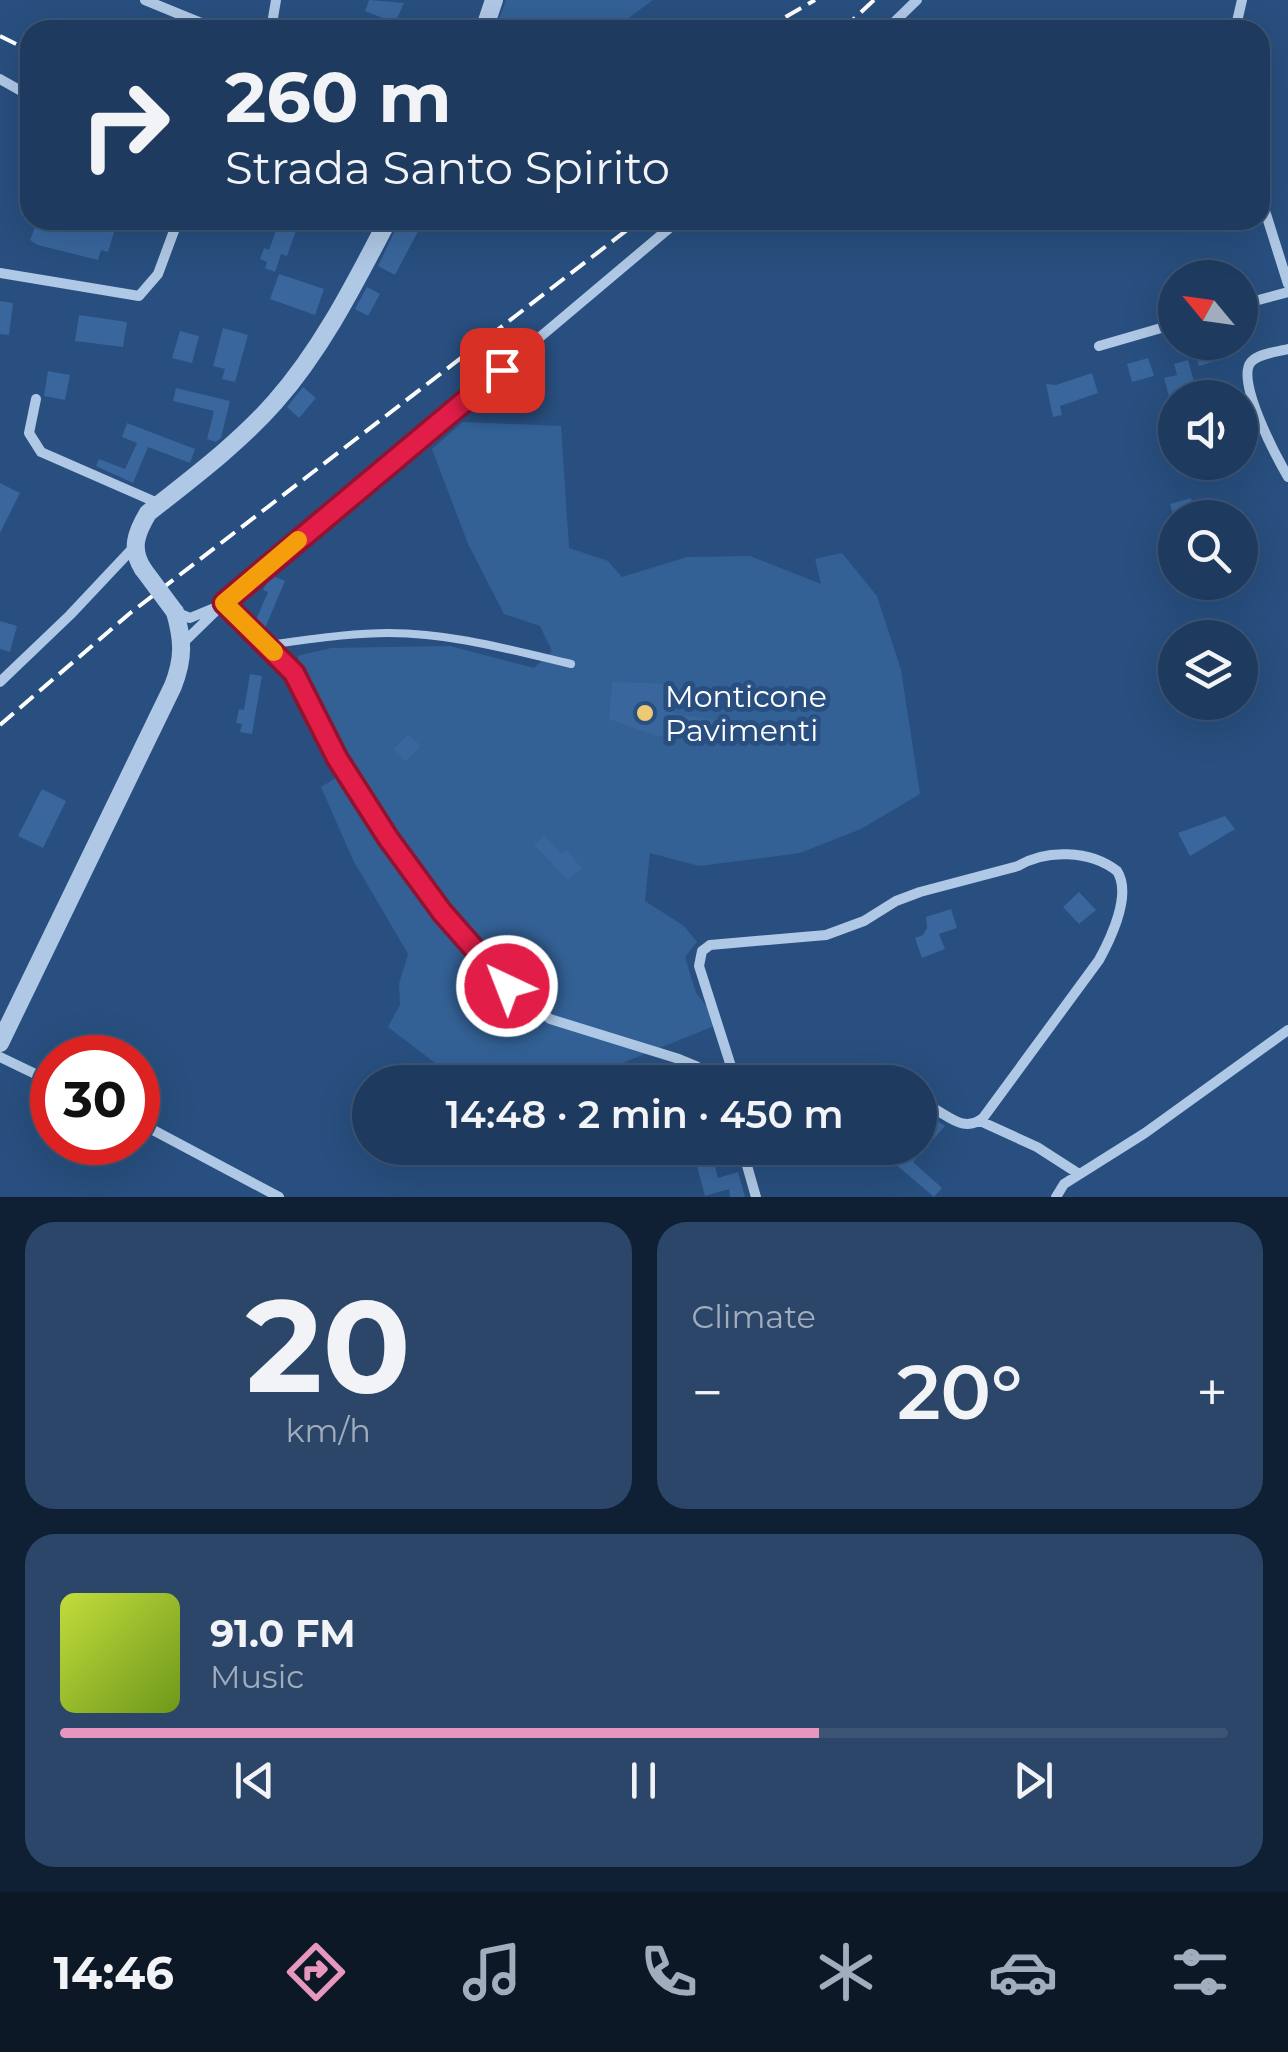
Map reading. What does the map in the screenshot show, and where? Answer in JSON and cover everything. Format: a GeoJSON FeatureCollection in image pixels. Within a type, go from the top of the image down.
{"type":"FeatureCollection","features":[{"type":"Feature","properties":{"kind":"street"},"geometry":{"type":"LineString","coordinates":[[145,0],[194,20]]}},
{"type":"Feature","properties":{"kind":"street"},"geometry":{"type":"LineString","coordinates":[[896,20],[917,0]]}},
{"type":"Feature","properties":{"kind":"street"},"geometry":{"type":"LineString","coordinates":[[1270,227],[1288,284]]}},
{"type":"Feature","properties":{"kind":"street"},"geometry":{"type":"LineString","coordinates":[[0,273],[139,296],[158,274],[174,230]]}},
{"type":"Feature","properties":{"kind":"street"},"geometry":{"type":"LineString","coordinates":[[0,682],[70,616],[134,547],[148,513],[274,403],[350,292],[383,230]]}},
{"type":"Feature","properties":{"kind":"street"},"geometry":{"type":"LineString","coordinates":[[183,648],[224,603],[667,230]]}},
{"type":"Feature","properties":{"kind":"street"},"geometry":{"type":"LineString","coordinates":[[1258,301],[1288,292]]}},
{"type":"Feature","properties":{"kind":"street"},"geometry":{"type":"LineString","coordinates":[[1099,346],[1158,329]]}},
{"type":"Feature","properties":{"kind":"street"},"geometry":{"type":"LineString","coordinates":[[1288,348],[1257,358],[1249,364],[1246,375],[1266,436],[1288,478]]}},
{"type":"Feature","properties":{"kind":"street"},"geometry":{"type":"LineString","coordinates":[[36,399],[29,434],[40,452],[160,504]]}},
{"type":"Feature","properties":{"kind":"street"},"geometry":{"type":"LineString","coordinates":[[0,1043],[173,686],[183,648],[175,612],[143,569],[134,547]]}},
{"type":"Feature","properties":{"kind":"street"},"geometry":{"type":"LineString","coordinates":[[175,612],[190,618],[224,603]]}},
{"type":"Feature","properties":{"kind":"street"},"geometry":{"type":"LineString","coordinates":[[224,603],[294,673],[337,758],[388,838],[490,970],[550,1019],[693,1065]]}},
{"type":"Feature","properties":{"kind":"street"},"geometry":{"type":"LineString","coordinates":[[731,1065],[699,966],[702,952],[710,945],[826,935],[864,921],[896,901],[1018,866],[1031,858],[1070,855],[1101,861],[1116,871],[1122,886],[1106,947],[1046,1034],[980,1121],[964,1125],[937,1109]]}},
{"type":"Feature","properties":{"kind":"street"},"geometry":{"type":"LineString","coordinates":[[1056,1197],[1064,1184],[1145,1133],[1288,1030]]}},
{"type":"Feature","properties":{"kind":"street"},"geometry":{"type":"LineString","coordinates":[[0,1057],[30,1071]]}},
{"type":"Feature","properties":{"kind":"street"},"geometry":{"type":"LineString","coordinates":[[980,1121],[1080,1174]]}},
{"type":"Feature","properties":{"kind":"street"},"geometry":{"type":"LineString","coordinates":[[160,1134],[279,1197]]}},
{"type":"Feature","properties":{"kind":"street"},"geometry":{"type":"LineString","coordinates":[[747,1165],[756,1197]]}},
{"type":"Feature","properties":{"kind":"lane"},"geometry":{"type":"LineString","coordinates":[[266,645],[314,636],[390,633],[448,637],[571,664]]}},
{"type":"Feature","properties":{"kind":"shaded area"},"geometry":{"type":"Polygon","coordinates":[[[506,0],[653,0],[626,20],[499,20],[506,0]]]}},
{"type":"Feature","properties":{"kind":"shaded area"},"geometry":{"type":"Polygon","coordinates":[[[463,422],[561,426],[569,548],[608,561],[622,577],[687,557],[750,556],[821,584],[815,559],[842,553],[877,596],[901,670],[920,794],[861,829],[800,853],[699,866],[650,853],[645,901],[684,926],[697,942],[685,957],[696,993],[708,1008],[714,1026],[618,1065],[438,1065],[388,1027],[400,1005],[399,984],[408,954],[353,860],[321,787],[352,768],[297,656],[331,648],[450,646],[534,668],[552,651],[540,626],[504,614],[468,544],[432,449],[463,422]]]}},
{"type":"Feature","properties":{"kind":"building"},"geometry":{"type":"Polygon","coordinates":[[[369,0],[404,3],[396,20],[365,11],[369,0]]]}},
{"type":"Feature","properties":{"kind":"building"},"geometry":{"type":"Polygon","coordinates":[[[34,230],[115,230],[108,252],[101,250],[98,260],[30,240],[34,230]]]}},
{"type":"Feature","properties":{"kind":"building"},"geometry":{"type":"Polygon","coordinates":[[[276,230],[296,230],[287,256],[281,254],[275,272],[265,268],[267,262],[260,259],[264,248],[269,250],[276,230]]]}},
{"type":"Feature","properties":{"kind":"building"},"geometry":{"type":"Polygon","coordinates":[[[395,230],[419,230],[395,275],[378,266],[395,230]]]}},
{"type":"Feature","properties":{"kind":"building"},"geometry":{"type":"Polygon","coordinates":[[[279,274],[324,289],[315,315],[270,299],[279,274]]]}},
{"type":"Feature","properties":{"kind":"building"},"geometry":{"type":"Polygon","coordinates":[[[367,287],[380,294],[368,316],[355,309],[367,287]]]}},
{"type":"Feature","properties":{"kind":"building"},"geometry":{"type":"Polygon","coordinates":[[[0,301],[13,303],[9,335],[0,334],[0,301]]]}},
{"type":"Feature","properties":{"kind":"building"},"geometry":{"type":"Polygon","coordinates":[[[79,315],[127,322],[123,347],[75,341],[79,315]]]}},
{"type":"Feature","properties":{"kind":"building"},"geometry":{"type":"Polygon","coordinates":[[[223,328],[248,335],[235,382],[222,379],[225,369],[213,366],[223,328]]]}},
{"type":"Feature","properties":{"kind":"building"},"geometry":{"type":"Polygon","coordinates":[[[180,331],[199,336],[192,363],[172,358],[180,331]]]}},
{"type":"Feature","properties":{"kind":"building"},"geometry":{"type":"Polygon","coordinates":[[[1148,358],[1154,376],[1132,382],[1127,364],[1148,358]]]}},
{"type":"Feature","properties":{"kind":"building"},"geometry":{"type":"Polygon","coordinates":[[[1188,360],[1194,380],[1165,380],[1177,375],[1174,364],[1188,360]]]}},
{"type":"Feature","properties":{"kind":"building"},"geometry":{"type":"Polygon","coordinates":[[[1197,360],[1219,360],[1199,366],[1197,360]]]}},
{"type":"Feature","properties":{"kind":"building"},"geometry":{"type":"Polygon","coordinates":[[[535,361],[544,375],[540,378],[544,384],[530,399],[513,377],[535,361]]]}},
{"type":"Feature","properties":{"kind":"building"},"geometry":{"type":"Polygon","coordinates":[[[48,371],[70,375],[65,400],[44,396],[48,371]]]}},
{"type":"Feature","properties":{"kind":"building"},"geometry":{"type":"Polygon","coordinates":[[[1092,373],[1098,393],[1060,406],[1062,415],[1053,417],[1046,384],[1056,385],[1092,373]]]}},
{"type":"Feature","properties":{"kind":"building"},"geometry":{"type":"Polygon","coordinates":[[[303,387],[316,398],[299,418],[287,407],[303,387]]]}},
{"type":"Feature","properties":{"kind":"building"},"geometry":{"type":"Polygon","coordinates":[[[176,388],[230,401],[221,438],[216,442],[207,439],[214,411],[173,401],[176,388]]]}},
{"type":"Feature","properties":{"kind":"building"},"geometry":{"type":"Polygon","coordinates":[[[127,423],[195,449],[190,463],[148,447],[133,483],[96,466],[99,459],[125,469],[137,443],[122,437],[127,423]]]}},
{"type":"Feature","properties":{"kind":"building"},"geometry":{"type":"Polygon","coordinates":[[[0,483],[20,493],[0,533],[0,483]]]}},
{"type":"Feature","properties":{"kind":"building"},"geometry":{"type":"Polygon","coordinates":[[[271,575],[285,581],[265,628],[255,622],[271,575]]]}},
{"type":"Feature","properties":{"kind":"building"},"geometry":{"type":"Polygon","coordinates":[[[0,621],[17,626],[10,652],[0,649],[0,621]]]}},
{"type":"Feature","properties":{"kind":"building"},"geometry":{"type":"Polygon","coordinates":[[[250,674],[262,676],[252,734],[240,732],[242,724],[236,723],[239,709],[244,710],[250,674]]]}},
{"type":"Feature","properties":{"kind":"building","name":"Monticone Pavimenti"},"geometry":{"type":"Polygon","coordinates":[[[612,682],[677,684],[673,713],[718,721],[714,744],[654,735],[609,719],[612,682]]]}},
{"type":"Feature","properties":{"kind":"building"},"geometry":{"type":"Polygon","coordinates":[[[408,734],[421,746],[406,761],[394,749],[408,734]]]}},
{"type":"Feature","properties":{"kind":"building"},"geometry":{"type":"Polygon","coordinates":[[[42,789],[66,801],[43,848],[18,836],[42,789]]]}},
{"type":"Feature","properties":{"kind":"building"},"geometry":{"type":"Polygon","coordinates":[[[1225,816],[1235,829],[1190,856],[1178,833],[1225,816]]]}},
{"type":"Feature","properties":{"kind":"building"},"geometry":{"type":"Polygon","coordinates":[[[544,836],[562,854],[566,850],[582,868],[568,880],[534,845],[544,836]]]}},
{"type":"Feature","properties":{"kind":"building"},"geometry":{"type":"Polygon","coordinates":[[[1079,892],[1096,910],[1079,924],[1063,907],[1079,892]]]}},
{"type":"Feature","properties":{"kind":"building"},"geometry":{"type":"Polygon","coordinates":[[[951,909],[957,928],[939,934],[945,949],[922,958],[915,938],[927,928],[926,917],[951,909]]]}},
{"type":"Feature","properties":{"kind":"building"},"geometry":{"type":"Polygon","coordinates":[[[697,1165],[715,1165],[718,1178],[738,1172],[745,1197],[730,1197],[729,1189],[705,1196],[697,1165]]]}},
{"type":"Feature","properties":{"kind":"building"},"geometry":{"type":"Polygon","coordinates":[[[897,1165],[916,1165],[942,1188],[934,1197],[897,1165]]]}},
{"type":"Feature","properties":{"kind":"railway"},"geometry":{"type":"LineString","coordinates":[[780,20],[815,0]]}},
{"type":"Feature","properties":{"kind":"railway"},"geometry":{"type":"LineString","coordinates":[[853,20],[874,0]]}},
{"type":"Feature","properties":{"kind":"railway"},"geometry":{"type":"LineString","coordinates":[[0,36],[20,46]]}},
{"type":"Feature","properties":{"kind":"railway"},"geometry":{"type":"LineString","coordinates":[[0,725],[129,614],[627,230]]}},
{"type":"Feature","properties":{"kind":"slow traffic"},"geometry":{"type":"LineString","coordinates":[[274,652],[224,603],[298,540]]}},
{"type":"Feature","properties":{"kind":"place","name":"Monticone Pavimenti"},"geometry":{"type":"Point","coordinates":[645,713]}},
{"type":"Feature","properties":{"kind":"route"},"geometry":{"type":"LineString","coordinates":[[502,370],[224,603],[294,673],[337,758],[388,838],[442,912],[507,986]]}}]}
